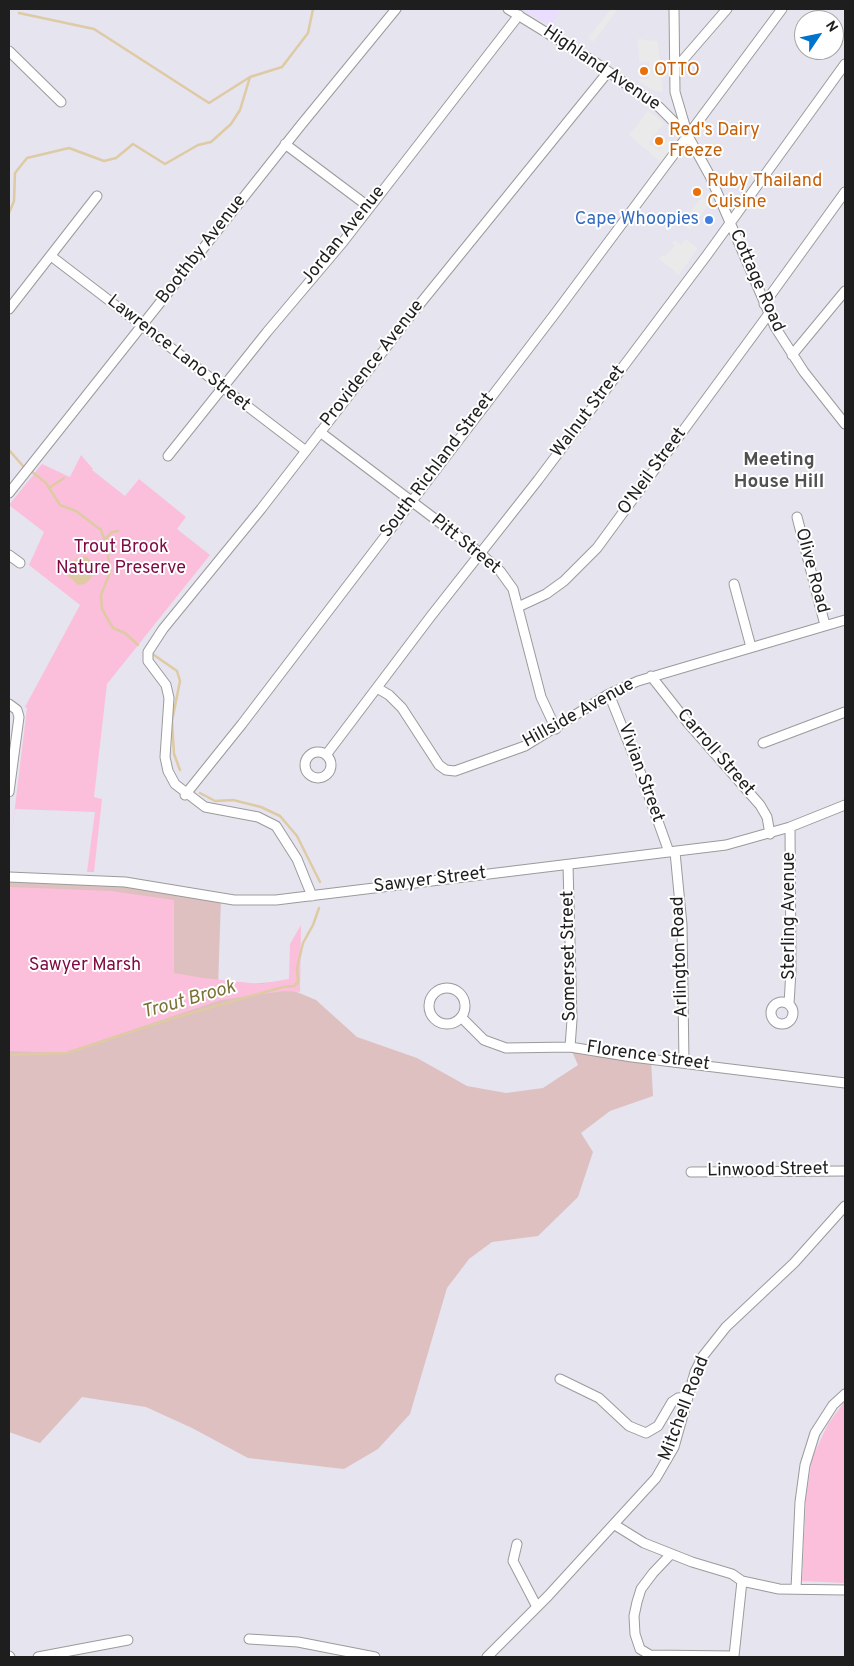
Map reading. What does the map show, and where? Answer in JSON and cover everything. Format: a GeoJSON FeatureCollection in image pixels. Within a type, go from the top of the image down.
{"type":"FeatureCollection","features":[{"type":"Feature","properties":{"kind":"street","name":"Boothby Avenue"},"geometry":{"type":"LineString","coordinates":[[9,493],[286,144],[396,9]]}},
{"type":"Feature","properties":{"kind":"street","name":"Highland Avenue"},"geometry":{"type":"LineString","coordinates":[[508,9],[608,72],[659,107],[688,136]]}},
{"type":"Feature","properties":{"kind":"street","name":"Cottage Road"},"geometry":{"type":"LineString","coordinates":[[674,9],[675,92],[688,136],[710,176],[768,315],[792,355],[845,424]]}},
{"type":"Feature","properties":{"kind":"street"},"geometry":{"type":"LineString","coordinates":[[674,64],[682,60],[727,9]]}},
{"type":"Feature","properties":{"kind":"street","name":"South Richland Street"},"geometry":{"type":"LineString","coordinates":[[185,795],[242,724],[688,136],[782,9]]}},
{"type":"Feature","properties":{"kind":"street","name":"Jordan Avenue"},"geometry":{"type":"LineString","coordinates":[[168,456],[368,208],[519,15]]}},
{"type":"Feature","properties":{"kind":"street"},"geometry":{"type":"LineString","coordinates":[[9,51],[61,102]]}},
{"type":"Feature","properties":{"kind":"street","name":"Walnut Street"},"geometry":{"type":"LineString","coordinates":[[326,755],[538,480],[730,223],[845,64]]}},
{"type":"Feature","properties":{"kind":"street","name":"Providence Avenue"},"geometry":{"type":"LineString","coordinates":[[185,795],[174,784],[168,771],[165,749],[169,698],[166,685],[148,661],[148,652],[163,629],[306,451],[414,310],[608,72]]}},
{"type":"Feature","properties":{"kind":"street"},"geometry":{"type":"LineString","coordinates":[[286,144],[368,208]]}},
{"type":"Feature","properties":{"kind":"street"},"geometry":{"type":"LineString","coordinates":[[764,304],[845,192]]}},
{"type":"Feature","properties":{"kind":"street"},"geometry":{"type":"LineString","coordinates":[[9,309],[97,196]]}},
{"type":"Feature","properties":{"kind":"street","name":"Lawrence Lano Street"},"geometry":{"type":"LineString","coordinates":[[51,256],[306,451]]}},
{"type":"Feature","properties":{"kind":"street"},"geometry":{"type":"LineString","coordinates":[[792,355],[845,291]]}},
{"type":"Feature","properties":{"kind":"street","name":"O'Neil Street"},"geometry":{"type":"LineString","coordinates":[[518,607],[546,594],[564,581],[597,548],[768,315]]}},
{"type":"Feature","properties":{"kind":"street","name":"Pitt Street"},"geometry":{"type":"LineString","coordinates":[[320,432],[410,502],[480,553],[500,571],[512,589],[541,696],[556,729]]}},
{"type":"Feature","properties":{"kind":"street","name":"Olive Road"},"geometry":{"type":"LineString","coordinates":[[797,517],[825,625]]}},
{"type":"Feature","properties":{"kind":"street"},"geometry":{"type":"LineString","coordinates":[[9,555],[20,563]]}},
{"type":"Feature","properties":{"kind":"street"},"geometry":{"type":"LineString","coordinates":[[734,584],[751,647]]}},
{"type":"Feature","properties":{"kind":"street","name":"Hillside Avenue"},"geometry":{"type":"LineString","coordinates":[[377,688],[389,695],[402,708],[430,753],[446,770],[455,771],[525,746],[556,729],[609,694],[651,676],[845,620]]}},
{"type":"Feature","properties":{"kind":"street","name":"Carroll Street"},"geometry":{"type":"LineString","coordinates":[[651,676],[688,723],[760,805],[767,817],[770,834]]}},
{"type":"Feature","properties":{"kind":"street","name":"Vivian Street"},"geometry":{"type":"LineString","coordinates":[[609,694],[672,852]]}},
{"type":"Feature","properties":{"kind":"street"},"geometry":{"type":"LineString","coordinates":[[9,704],[17,710],[19,717],[9,792]]}},
{"type":"Feature","properties":{"kind":"street"},"geometry":{"type":"LineString","coordinates":[[763,743],[845,712]]}},
{"type":"Feature","properties":{"kind":"street"},"geometry":{"type":"LineString","coordinates":[[185,795],[205,807],[258,817],[276,826],[297,859],[312,896]]}},
{"type":"Feature","properties":{"kind":"street","name":"Sawyer Street"},"geometry":{"type":"LineString","coordinates":[[9,877],[125,882],[234,900],[276,900],[726,845],[770,834],[845,805]]}},
{"type":"Feature","properties":{"kind":"street","name":"Sterling Avenue"},"geometry":{"type":"LineString","coordinates":[[789,1004],[791,970],[790,827]]}},
{"type":"Feature","properties":{"kind":"street","name":"Arlington Road"},"geometry":{"type":"LineString","coordinates":[[672,852],[682,925],[684,1063]]}},
{"type":"Feature","properties":{"kind":"street","name":"Somerset Street"},"geometry":{"type":"LineString","coordinates":[[568,864],[572,1020],[570,1047]]}},
{"type":"Feature","properties":{"kind":"street"},"geometry":{"type":"LineString","coordinates":[[445,987],[458,991],[465,1002],[461,1017],[452,1024],[442,1024],[434,1020],[428,1009],[431,996],[436,990],[445,987]]}},
{"type":"Feature","properties":{"kind":"street","name":"Florence Street"},"geometry":{"type":"LineString","coordinates":[[461,1017],[484,1040],[498,1046],[570,1047],[632,1057],[845,1083]]}},
{"type":"Feature","properties":{"kind":"street","name":"Linwood Street"},"geometry":{"type":"LineString","coordinates":[[690,1172],[845,1170]]}},
{"type":"Feature","properties":{"kind":"street","name":"Mitchell Road"},"geometry":{"type":"LineString","coordinates":[[487,1657],[615,1525],[656,1478],[670,1455],[695,1372],[714,1340],[794,1263],[845,1206]]}},
{"type":"Feature","properties":{"kind":"street"},"geometry":{"type":"LineString","coordinates":[[560,1379],[599,1398],[629,1426],[646,1433],[658,1426],[672,1402],[678,1398],[688,1397]]}},
{"type":"Feature","properties":{"kind":"street"},"geometry":{"type":"LineString","coordinates":[[796,1589],[800,1502],[805,1465],[815,1433],[833,1405],[845,1394]]}},
{"type":"Feature","properties":{"kind":"street"},"geometry":{"type":"LineString","coordinates":[[615,1525],[644,1543],[713,1570],[732,1574],[742,1581],[779,1589],[845,1590]]}},
{"type":"Feature","properties":{"kind":"street"},"geometry":{"type":"LineString","coordinates":[[517,1544],[513,1561],[537,1607]]}},
{"type":"Feature","properties":{"kind":"street"},"geometry":{"type":"LineString","coordinates":[[671,1554],[647,1581],[636,1602],[634,1616],[635,1634],[640,1649],[650,1655],[734,1656],[742,1581]]}},
{"type":"Feature","properties":{"kind":"street"},"geometry":{"type":"LineString","coordinates":[[249,1638],[298,1642],[376,1657]]}},
{"type":"Feature","properties":{"kind":"street"},"geometry":{"type":"LineString","coordinates":[[38,1657],[128,1640]]}},
{"type":"Feature","properties":{"kind":"shaded area"},"geometry":{"type":"Polygon","coordinates":[[[520,9],[560,9],[552,25],[520,9]]]}},
{"type":"Feature","properties":{"kind":"shaded area"},"geometry":{"type":"Polygon","coordinates":[[[611,9],[618,9],[593,42],[588,38],[611,9]]]}},
{"type":"Feature","properties":{"kind":"shaded area"},"geometry":{"type":"Polygon","coordinates":[[[638,39],[658,41],[663,92],[653,90],[639,82],[639,79],[649,79],[649,62],[639,62],[638,39]]]}},
{"type":"Feature","properties":{"kind":"shaded area"},"geometry":{"type":"Polygon","coordinates":[[[648,111],[664,123],[649,143],[659,151],[668,139],[674,145],[662,163],[629,135],[648,111]]]}},
{"type":"Feature","properties":{"kind":"shaded area"},"geometry":{"type":"Polygon","coordinates":[[[703,196],[708,205],[690,230],[680,223],[703,196]]]}},
{"type":"Feature","properties":{"kind":"shaded area"},"geometry":{"type":"Polygon","coordinates":[[[686,239],[698,248],[679,275],[659,259],[662,255],[665,256],[675,245],[672,243],[675,240],[681,245],[686,239]]]}},
{"type":"Feature","properties":{"kind":"shaded area"},"geometry":{"type":"Polygon","coordinates":[[[86,556],[94,565],[91,578],[85,584],[78,585],[59,568],[63,564],[72,564],[76,558],[86,556]]]}},
{"type":"Feature","properties":{"kind":"green space","name":"Trout Brook Nature Preserve"},"geometry":{"type":"Polygon","coordinates":[[[81,455],[92,470],[125,496],[139,479],[186,517],[177,529],[210,555],[107,684],[94,797],[102,799],[94,872],[87,872],[95,812],[15,809],[9,856],[27,708],[25,707],[80,605],[29,565],[44,532],[9,505],[42,464],[70,477],[81,455]]]}},
{"type":"Feature","properties":{"kind":"green space"},"geometry":{"type":"Polygon","coordinates":[[[9,877],[92,879],[221,898],[218,987],[273,982],[316,1000],[357,1037],[417,1058],[467,1086],[506,1093],[543,1088],[578,1065],[570,1047],[651,1060],[653,1096],[610,1111],[581,1133],[593,1152],[578,1197],[538,1236],[492,1242],[469,1259],[447,1288],[410,1414],[378,1449],[344,1469],[248,1458],[192,1428],[146,1407],[82,1397],[40,1443],[9,1432],[9,877]]]}},
{"type":"Feature","properties":{"kind":"green space","name":"Sawyer Marsh"},"geometry":{"type":"Polygon","coordinates":[[[9,887],[111,891],[174,900],[174,973],[203,978],[260,984],[289,979],[290,944],[301,925],[300,992],[284,991],[221,1000],[63,1053],[9,1051],[9,887]]]}},
{"type":"Feature","properties":{"kind":"green space"},"geometry":{"type":"Polygon","coordinates":[[[845,1401],[845,1583],[802,1581],[806,1498],[812,1458],[828,1424],[845,1401]]]}},
{"type":"Feature","properties":{"kind":"waterway"},"geometry":{"type":"LineString","coordinates":[[19,13],[94,29],[209,103],[250,77],[282,67],[308,33],[313,9]]}},
{"type":"Feature","properties":{"kind":"waterway","name":"Trout Brook"},"geometry":{"type":"LineString","coordinates":[[9,213],[14,201],[15,173],[27,158],[69,148],[104,161],[116,158],[133,144],[165,164],[198,145],[211,142],[231,124],[240,110],[250,77]]}},
{"type":"Feature","properties":{"kind":"waterway","name":"Trout Brook"},"geometry":{"type":"LineString","coordinates":[[9,450],[23,466]]}},
{"type":"Feature","properties":{"kind":"waterway","name":"Trout Brook"},"geometry":{"type":"LineString","coordinates":[[31,471],[46,483],[60,505],[76,511],[101,530],[107,546],[110,572],[101,595],[102,609],[113,628],[125,633],[138,645]]}},
{"type":"Feature","properties":{"kind":"waterway"},"geometry":{"type":"LineString","coordinates":[[49,488],[64,478]]}},
{"type":"Feature","properties":{"kind":"waterway"},"geometry":{"type":"LineString","coordinates":[[106,538],[112,532],[118,531]]}},
{"type":"Feature","properties":{"kind":"waterway","name":"Trout Brook"},"geometry":{"type":"LineString","coordinates":[[154,655],[177,671],[180,681],[172,721],[174,754],[180,770]]}},
{"type":"Feature","properties":{"kind":"waterway","name":"Trout Brook"},"geometry":{"type":"LineString","coordinates":[[200,793],[215,801],[233,800],[261,807],[280,816],[297,836],[320,882]]}},
{"type":"Feature","properties":{"kind":"waterway","name":"Trout Brook"},"geometry":{"type":"LineString","coordinates":[[9,1055],[67,1053],[170,1019],[283,987],[294,986],[298,982],[297,968],[303,943],[313,925],[319,908]]}},
{"type":"Feature","properties":{"kind":"place","name":"OTTO"},"geometry":{"type":"Point","coordinates":[644,71]}},
{"type":"Feature","properties":{"kind":"place","name":"Red's Dairy Freeze"},"geometry":{"type":"Point","coordinates":[659,141]}},
{"type":"Feature","properties":{"kind":"place","name":"Ruby Thailand Cuisine"},"geometry":{"type":"Point","coordinates":[697,192]}},
{"type":"Feature","properties":{"kind":"place","name":"Cape Whoopies"},"geometry":{"type":"Point","coordinates":[709,220]}},
{"type":"Feature","properties":{"kind":"district","name":"Meeting House Hill"},"geometry":{"type":"Point","coordinates":[779,472]}}]}
